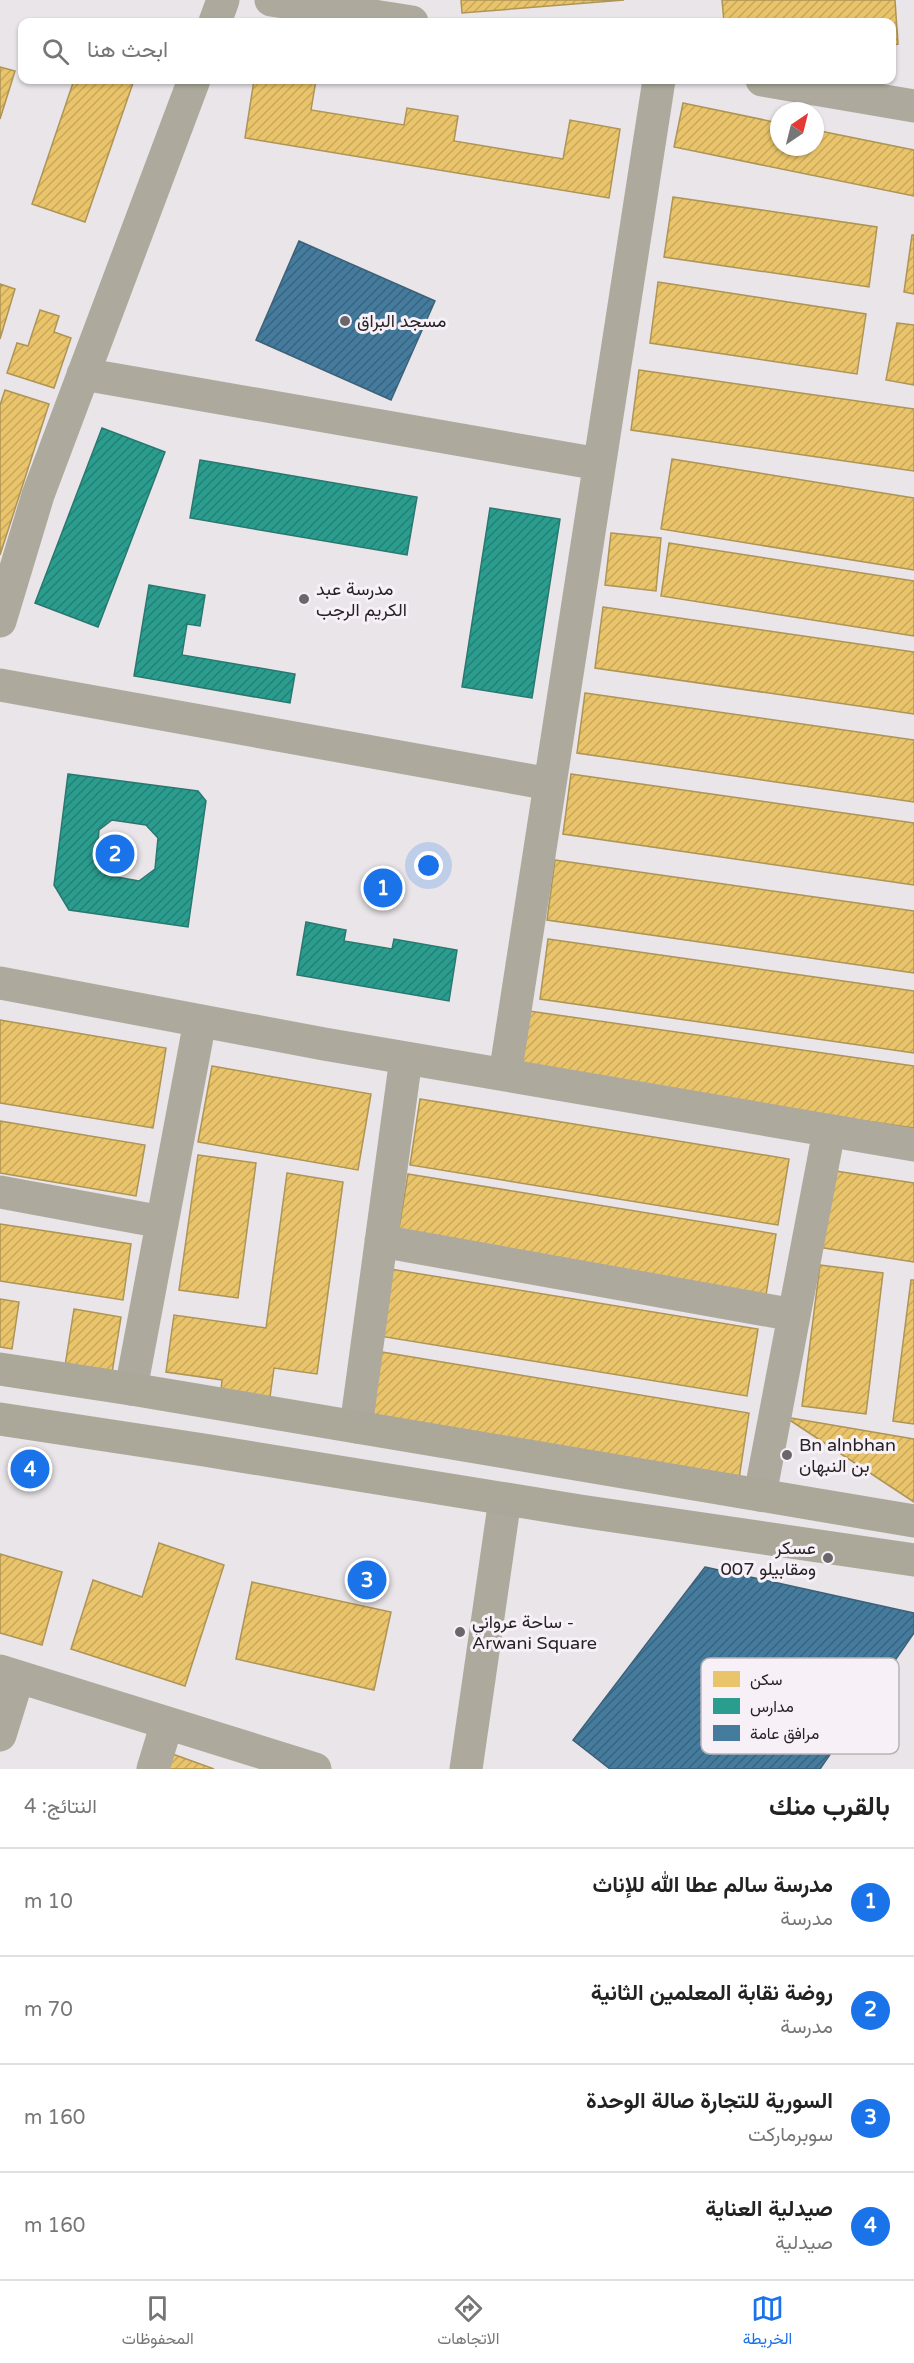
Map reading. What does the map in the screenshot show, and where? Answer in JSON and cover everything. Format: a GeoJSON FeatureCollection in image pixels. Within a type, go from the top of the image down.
{"type":"FeatureCollection","features":[{"type":"Feature","properties":{"kind":"main road"},"geometry":{"type":"LineString","coordinates":[[0,1369],[914,1521]]}},
{"type":"Feature","properties":{"kind":"main road"},"geometry":{"type":"LineString","coordinates":[[0,1419],[506,1499],[914,1560]]}},
{"type":"Feature","properties":{"kind":"street"},"geometry":{"type":"LineString","coordinates":[[216,18],[223,0]]}},
{"type":"Feature","properties":{"kind":"street"},"geometry":{"type":"LineString","coordinates":[[271,0],[386,18]]}},
{"type":"Feature","properties":{"kind":"street"},"geometry":{"type":"LineString","coordinates":[[0,621],[38,495],[192,84]]}},
{"type":"Feature","properties":{"kind":"street"},"geometry":{"type":"LineString","coordinates":[[505,1075],[658,84]]}},
{"type":"Feature","properties":{"kind":"street"},"geometry":{"type":"LineString","coordinates":[[785,84],[914,106]]}},
{"type":"Feature","properties":{"kind":"street"},"geometry":{"type":"LineString","coordinates":[[83,374],[599,464]]}},
{"type":"Feature","properties":{"kind":"street"},"geometry":{"type":"LineString","coordinates":[[0,685],[550,784]]}},
{"type":"Feature","properties":{"kind":"street"},"geometry":{"type":"LineString","coordinates":[[0,983],[406,1058],[914,1145]]}},
{"type":"Feature","properties":{"kind":"street"},"geometry":{"type":"LineString","coordinates":[[131,1389],[200,1021]]}},
{"type":"Feature","properties":{"kind":"street"},"geometry":{"type":"LineString","coordinates":[[356,1427],[406,1058]]}},
{"type":"Feature","properties":{"kind":"street"},"geometry":{"type":"LineString","coordinates":[[760,1495],[829,1131]]}},
{"type":"Feature","properties":{"kind":"street"},"geometry":{"type":"LineString","coordinates":[[0,1192],[162,1222]]}},
{"type":"Feature","properties":{"kind":"street"},"geometry":{"type":"LineString","coordinates":[[381,1241],[794,1315]]}},
{"type":"Feature","properties":{"kind":"street"},"geometry":{"type":"LineString","coordinates":[[466,1769],[506,1499]]}},
{"type":"Feature","properties":{"kind":"street"},"geometry":{"type":"LineString","coordinates":[[0,1735],[9,1674],[308,1768]]}},
{"type":"Feature","properties":{"kind":"street"},"geometry":{"type":"LineString","coordinates":[[153,1769],[167,1723]]}},
{"type":"Feature","properties":{"kind":"building: سكن"},"geometry":{"type":"Polygon","coordinates":[[[461,0],[624,0],[462,13],[461,0]]]}},
{"type":"Feature","properties":{"kind":"building: سكن"},"geometry":{"type":"Polygon","coordinates":[[[722,0],[895,0],[898,44],[896,44],[896,18],[724,18],[722,0]]]}},
{"type":"Feature","properties":{"kind":"building: سكن"},"geometry":{"type":"Polygon","coordinates":[[[0,67],[15,71],[0,119],[0,67]]]}},
{"type":"Feature","properties":{"kind":"building: سكن"},"geometry":{"type":"Polygon","coordinates":[[[73,84],[133,84],[85,222],[32,204],[73,84]]]}},
{"type":"Feature","properties":{"kind":"building: سكن"},"geometry":{"type":"Polygon","coordinates":[[[253,84],[315,84],[311,110],[404,125],[407,108],[458,116],[454,141],[563,159],[570,120],[620,129],[609,198],[245,138],[253,84]]]}},
{"type":"Feature","properties":{"kind":"building: سكن"},"geometry":{"type":"Polygon","coordinates":[[[683,103],[770,121],[770,156],[824,156],[824,132],[914,150],[914,196],[674,147],[683,103]]]}},
{"type":"Feature","properties":{"kind":"building: سكن"},"geometry":{"type":"Polygon","coordinates":[[[673,197],[877,227],[869,287],[664,257],[673,197]]]}},
{"type":"Feature","properties":{"kind":"building: سكن"},"geometry":{"type":"Polygon","coordinates":[[[912,235],[914,235],[914,294],[904,292],[912,235]]]}},
{"type":"Feature","properties":{"kind":"building: سكن"},"geometry":{"type":"Polygon","coordinates":[[[658,282],[866,314],[857,374],[650,343],[658,282]]]}},
{"type":"Feature","properties":{"kind":"building: سكن"},"geometry":{"type":"Polygon","coordinates":[[[0,284],[15,289],[0,339],[0,284]]]}},
{"type":"Feature","properties":{"kind":"building: سكن"},"geometry":{"type":"Polygon","coordinates":[[[40,310],[59,316],[54,332],[71,338],[54,388],[7,373],[17,343],[28,346],[40,310]]]}},
{"type":"Feature","properties":{"kind":"building: سكن"},"geometry":{"type":"Polygon","coordinates":[[[897,323],[914,325],[914,385],[886,380],[897,323]]]}},
{"type":"Feature","properties":{"kind":"building: سكن"},"geometry":{"type":"Polygon","coordinates":[[[639,370],[914,409],[914,471],[631,430],[639,370]]]}},
{"type":"Feature","properties":{"kind":"building: سكن"},"geometry":{"type":"Polygon","coordinates":[[[5,390],[49,404],[0,555],[0,405],[5,390]]]}},
{"type":"Feature","properties":{"kind":"building: سكن"},"geometry":{"type":"Polygon","coordinates":[[[672,459],[914,498],[914,570],[661,529],[672,459]]]}},
{"type":"Feature","properties":{"kind":"building: سكن"},"geometry":{"type":"Polygon","coordinates":[[[611,533],[661,538],[656,591],[605,585],[611,533]]]}},
{"type":"Feature","properties":{"kind":"building: سكن"},"geometry":{"type":"Polygon","coordinates":[[[669,543],[914,581],[914,636],[661,596],[669,543]]]}},
{"type":"Feature","properties":{"kind":"building: سكن"},"geometry":{"type":"Polygon","coordinates":[[[603,607],[914,652],[914,714],[595,668],[603,607]]]}},
{"type":"Feature","properties":{"kind":"building: سكن"},"geometry":{"type":"Polygon","coordinates":[[[585,693],[914,740],[914,802],[577,753],[585,693]]]}},
{"type":"Feature","properties":{"kind":"building: سكن"},"geometry":{"type":"Polygon","coordinates":[[[571,774],[914,823],[914,885],[563,834],[571,774]]]}},
{"type":"Feature","properties":{"kind":"building: سكن"},"geometry":{"type":"Polygon","coordinates":[[[555,860],[914,911],[914,973],[547,920],[555,860]]]}},
{"type":"Feature","properties":{"kind":"building: سكن"},"geometry":{"type":"Polygon","coordinates":[[[548,939],[914,991],[914,1053],[540,999],[548,939]]]}},
{"type":"Feature","properties":{"kind":"building: سكن"},"geometry":{"type":"Polygon","coordinates":[[[529,1011],[914,1066],[914,1128],[521,1071],[529,1011]]]}},
{"type":"Feature","properties":{"kind":"building: سكن"},"geometry":{"type":"Polygon","coordinates":[[[0,1020],[166,1048],[153,1128],[0,1103],[0,1020]]]}},
{"type":"Feature","properties":{"kind":"building: سكن"},"geometry":{"type":"Polygon","coordinates":[[[212,1066],[371,1094],[358,1170],[198,1142],[212,1066]]]}},
{"type":"Feature","properties":{"kind":"building: سكن"},"geometry":{"type":"Polygon","coordinates":[[[420,1099],[789,1159],[778,1225],[410,1165],[420,1099]]]}},
{"type":"Feature","properties":{"kind":"building: سكن"},"geometry":{"type":"Polygon","coordinates":[[[0,1121],[145,1145],[136,1196],[0,1173],[0,1121]]]}},
{"type":"Feature","properties":{"kind":"building: سكن"},"geometry":{"type":"Polygon","coordinates":[[[198,1155],[256,1163],[238,1298],[179,1290],[198,1155]]]}},
{"type":"Feature","properties":{"kind":"building: سكن"},"geometry":{"type":"Polygon","coordinates":[[[829,1170],[914,1183],[914,1262],[818,1247],[829,1170]]]}},
{"type":"Feature","properties":{"kind":"building: سكن"},"geometry":{"type":"Polygon","coordinates":[[[287,1173],[343,1182],[317,1374],[274,1368],[270,1397],[221,1390],[222,1380],[166,1372],[174,1315],[266,1328],[287,1173]]]}},
{"type":"Feature","properties":{"kind":"building: سكن"},"geometry":{"type":"Polygon","coordinates":[[[408,1174],[776,1234],[765,1301],[397,1241],[408,1174]]]}},
{"type":"Feature","properties":{"kind":"building: سكن"},"geometry":{"type":"Polygon","coordinates":[[[0,1224],[131,1244],[123,1300],[0,1281],[0,1224]]]}},
{"type":"Feature","properties":{"kind":"building: سكن"},"geometry":{"type":"Polygon","coordinates":[[[820,1265],[883,1273],[866,1414],[802,1406],[820,1265]]]}},
{"type":"Feature","properties":{"kind":"building: سكن"},"geometry":{"type":"Polygon","coordinates":[[[390,1269],[758,1329],[747,1396],[379,1336],[390,1269]]]}},
{"type":"Feature","properties":{"kind":"building: سكن"},"geometry":{"type":"Polygon","coordinates":[[[911,1280],[914,1280],[914,1424],[893,1421],[911,1280]]]}},
{"type":"Feature","properties":{"kind":"building: سكن"},"geometry":{"type":"Polygon","coordinates":[[[0,1299],[19,1302],[12,1349],[0,1347],[0,1299]]]}},
{"type":"Feature","properties":{"kind":"building: سكن"},"geometry":{"type":"Polygon","coordinates":[[[74,1309],[121,1317],[112,1373],[65,1366],[74,1309]]]}},
{"type":"Feature","properties":{"kind":"building: سكن"},"geometry":{"type":"Polygon","coordinates":[[[382,1352],[749,1413],[739,1479],[371,1419],[382,1352]]]}},
{"type":"Feature","properties":{"kind":"building: سكن"},"geometry":{"type":"Polygon","coordinates":[[[785,1417],[914,1439],[914,1502],[785,1417]]]}},
{"type":"Feature","properties":{"kind":"building: سكن"},"geometry":{"type":"Polygon","coordinates":[[[159,1543],[224,1565],[185,1686],[71,1649],[93,1580],[142,1597],[159,1543]]]}},
{"type":"Feature","properties":{"kind":"building: سكن"},"geometry":{"type":"Polygon","coordinates":[[[0,1554],[62,1572],[42,1645],[0,1633],[0,1554]]]}},
{"type":"Feature","properties":{"kind":"building: سكن"},"geometry":{"type":"Polygon","coordinates":[[[252,1582],[391,1612],[374,1690],[236,1659],[252,1582]]]}},
{"type":"Feature","properties":{"kind":"building: سكن"},"geometry":{"type":"Polygon","coordinates":[[[167,1752],[214,1769],[162,1769],[167,1752]]]}},
{"type":"Feature","properties":{"kind":"building: مدارس"},"geometry":{"type":"Polygon","coordinates":[[[102,428],[165,452],[98,627],[35,603],[102,428]]]}},
{"type":"Feature","properties":{"kind":"building: مدارس"},"geometry":{"type":"Polygon","coordinates":[[[200,460],[417,497],[407,555],[190,518],[200,460]]]}},
{"type":"Feature","properties":{"kind":"building: مدارس"},"geometry":{"type":"Polygon","coordinates":[[[490,508],[560,519],[532,698],[462,687],[490,508]]]}},
{"type":"Feature","properties":{"kind":"building: مدارس"},"geometry":{"type":"Polygon","coordinates":[[[149,585],[205,595],[200,626],[187,624],[182,655],[295,674],[290,703],[134,676],[149,585]]]}},
{"type":"Feature","properties":{"kind":"building: مدارس"},"geometry":{"type":"Polygon","coordinates":[[[68,774],[198,791],[206,801],[188,927],[69,910],[54,885],[68,774]],[[112,820],[99,830],[96,862],[106,875],[139,881],[155,869],[158,838],[146,825],[112,820]]]}},
{"type":"Feature","properties":{"kind":"building: مدارس"},"geometry":{"type":"Polygon","coordinates":[[[306,922],[346,930],[344,941],[392,949],[394,939],[457,950],[449,1001],[297,975],[306,922]]]}},
{"type":"Feature","properties":{"kind":"building: مرافق عامة","name":"مسجد البراق"},"geometry":{"type":"Polygon","coordinates":[[[299,241],[435,301],[391,400],[256,340],[299,241]]]}},
{"type":"Feature","properties":{"kind":"building: مرافق عامة"},"geometry":{"type":"Polygon","coordinates":[[[705,1567],[914,1613],[914,1633],[897,1658],[701,1658],[701,1754],[830,1754],[820,1769],[610,1769],[573,1740],[705,1567]]]}},
{"type":"Feature","properties":{"kind":"place","name":"مسجد البراق"},"geometry":{"type":"Point","coordinates":[345,321]}},
{"type":"Feature","properties":{"kind":"place","name":"مدرسة عبد الكريم الرجب"},"geometry":{"type":"Point","coordinates":[304,599]}},
{"type":"Feature","properties":{"kind":"place","name":"روضة نقابة المعلمين الثانية"},"geometry":{"type":"Point","coordinates":[115,854]}},
{"type":"Feature","properties":{"kind":"place","name":"مدرسة سالم عطا الله للإناث"},"geometry":{"type":"Point","coordinates":[383,888]}},
{"type":"Feature","properties":{"kind":"place","name":"Bn alnbhan بن النبهان"},"geometry":{"type":"Point","coordinates":[787,1455]}},
{"type":"Feature","properties":{"kind":"place","name":"صيدلية العناية"},"geometry":{"type":"Point","coordinates":[30,1469]}},
{"type":"Feature","properties":{"kind":"place","name":"عسكر ومقابيلو 007"},"geometry":{"type":"Point","coordinates":[828,1558]}},
{"type":"Feature","properties":{"kind":"place","name":"السورية للتجارة صالة الوحدة"},"geometry":{"type":"Point","coordinates":[367,1580]}},
{"type":"Feature","properties":{"kind":"place","name":"ساحة عرواني - Arwani Square"},"geometry":{"type":"Point","coordinates":[460,1632]}}]}
